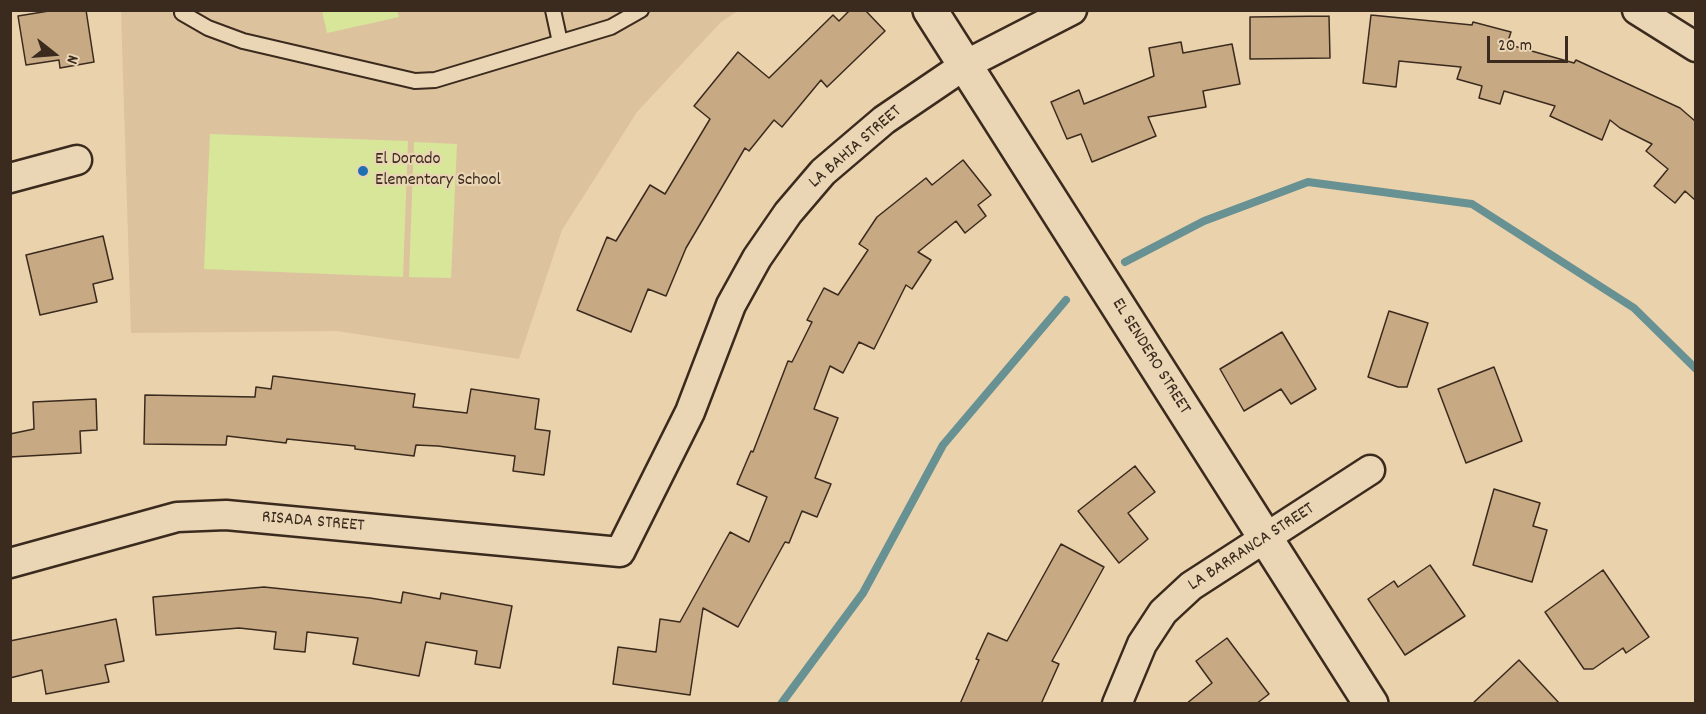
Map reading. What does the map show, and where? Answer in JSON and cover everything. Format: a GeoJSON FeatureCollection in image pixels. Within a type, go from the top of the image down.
{"type":"FeatureCollection","features":[{"type":"Feature","properties":{"kind":"street","name":"EL SENDERO STREET"},"geometry":{"type":"LineString","coordinates":[[930,10],[1371,704]]}},
{"type":"Feature","properties":{"kind":"street","name":"LA BAHIA STREET"},"geometry":{"type":"LineString","coordinates":[[620,552],[690,412],[731,305],[757,258],[788,213],[823,172],[884,120],[965,65],[1072,10]]}},
{"type":"Feature","properties":{"kind":"street"},"geometry":{"type":"LineString","coordinates":[[1641,11],[1695,47]]}},
{"type":"Feature","properties":{"kind":"street"},"geometry":{"type":"LineString","coordinates":[[10,178],[77,160]]}},
{"type":"Feature","properties":{"kind":"street","name":"LA BARRANCA STREET"},"geometry":{"type":"LineString","coordinates":[[1117,704],[1142,644],[1164,612],[1191,586],[1370,470]]}},
{"type":"Feature","properties":{"kind":"street","name":"RISADA STREET"},"geometry":{"type":"LineString","coordinates":[[10,563],[177,517],[226,515],[620,552]]}},
{"type":"Feature","properties":{"kind":"lane"},"geometry":{"type":"LineString","coordinates":[[553,10],[560,42]]}},
{"type":"Feature","properties":{"kind":"lane"},"geometry":{"type":"LineString","coordinates":[[182,13],[208,28],[243,41],[415,81],[435,80],[611,27],[641,10]]}},
{"type":"Feature","properties":{"kind":"shaded area","name":"El Dorado Elementary School"},"geometry":{"type":"Polygon","coordinates":[[[121,11],[738,11],[721,22],[637,112],[562,230],[519,359],[337,331],[131,333],[121,11]]]}},
{"type":"Feature","properties":{"kind":"green space"},"geometry":{"type":"Polygon","coordinates":[[[322,11],[397,11],[399,17],[327,33],[322,11]]]}},
{"type":"Feature","properties":{"kind":"green space"},"geometry":{"type":"Polygon","coordinates":[[[210,134],[408,141],[403,277],[204,269],[210,134]]]}},
{"type":"Feature","properties":{"kind":"green space"},"geometry":{"type":"Polygon","coordinates":[[[414,142],[457,144],[451,278],[409,277],[414,142]]]}},
{"type":"Feature","properties":{"kind":"building"},"geometry":{"type":"Polygon","coordinates":[[[55,10],[86,10],[94,62],[60,68],[59,60],[26,65],[18,16],[55,10]]]}},
{"type":"Feature","properties":{"kind":"building"},"geometry":{"type":"Polygon","coordinates":[[[850,10],[865,10],[885,31],[827,87],[821,80],[782,127],[774,120],[749,151],[745,148],[686,248],[666,296],[648,289],[631,332],[577,310],[607,237],[616,241],[650,185],[665,194],[710,119],[694,106],[738,52],[769,78],[833,15],[839,21],[850,10]]]}},
{"type":"Feature","properties":{"kind":"building"},"geometry":{"type":"Polygon","coordinates":[[[1371,15],[1472,25],[1473,22],[1511,32],[1507,44],[1574,63],[1576,60],[1680,108],[1695,121],[1695,200],[1685,191],[1675,203],[1654,186],[1668,169],[1646,151],[1652,144],[1620,128],[1610,120],[1602,140],[1550,116],[1555,106],[1504,91],[1500,104],[1479,98],[1482,86],[1457,79],[1461,67],[1399,61],[1396,87],[1363,83],[1371,15]]]}},
{"type":"Feature","properties":{"kind":"building"},"geometry":{"type":"Polygon","coordinates":[[[1329,16],[1330,58],[1250,59],[1250,17],[1329,16]]]}},
{"type":"Feature","properties":{"kind":"building"},"geometry":{"type":"Polygon","coordinates":[[[1181,42],[1183,53],[1232,44],[1240,84],[1203,91],[1206,107],[1148,117],[1156,136],[1092,162],[1081,134],[1067,139],[1051,102],[1079,90],[1084,104],[1154,76],[1149,48],[1181,42]]]}},
{"type":"Feature","properties":{"kind":"building"},"geometry":{"type":"Polygon","coordinates":[[[963,160],[991,195],[978,205],[986,216],[965,233],[956,221],[918,252],[931,260],[912,289],[906,285],[874,349],[859,342],[843,373],[830,366],[814,409],[838,418],[815,478],[831,484],[817,517],[802,511],[789,543],[785,542],[738,627],[703,608],[690,695],[613,684],[618,647],[656,652],[660,619],[680,622],[730,532],[749,542],[767,497],[737,484],[751,451],[753,452],[788,361],[792,362],[812,322],[807,320],[824,288],[838,295],[868,250],[859,244],[877,217],[926,178],[932,185],[963,160]]]}},
{"type":"Feature","properties":{"kind":"building"},"geometry":{"type":"Polygon","coordinates":[[[103,236],[113,279],[93,284],[97,302],[40,315],[26,255],[103,236]]]}},
{"type":"Feature","properties":{"kind":"building"},"geometry":{"type":"Polygon","coordinates":[[[1389,311],[1428,323],[1407,387],[1398,387],[1368,377],[1389,311]]]}},
{"type":"Feature","properties":{"kind":"building"},"geometry":{"type":"Polygon","coordinates":[[[1282,332],[1316,389],[1291,404],[1281,389],[1244,411],[1220,369],[1282,332]]]}},
{"type":"Feature","properties":{"kind":"building"},"geometry":{"type":"Polygon","coordinates":[[[1494,367],[1522,441],[1466,463],[1438,389],[1494,367]]]}},
{"type":"Feature","properties":{"kind":"building"},"geometry":{"type":"Polygon","coordinates":[[[273,376],[415,394],[413,407],[467,413],[471,389],[539,399],[535,429],[550,431],[544,475],[513,471],[515,456],[438,446],[416,445],[414,456],[355,449],[355,446],[287,439],[286,443],[227,436],[226,445],[144,444],[145,395],[255,397],[256,387],[271,389],[273,376]]]}},
{"type":"Feature","properties":{"kind":"building"},"geometry":{"type":"Polygon","coordinates":[[[96,399],[97,430],[80,431],[81,453],[10,457],[10,434],[34,429],[33,402],[96,399]]]}},
{"type":"Feature","properties":{"kind":"building"},"geometry":{"type":"Polygon","coordinates":[[[1135,466],[1155,492],[1128,513],[1148,539],[1119,563],[1078,511],[1135,466]]]}},
{"type":"Feature","properties":{"kind":"building"},"geometry":{"type":"Polygon","coordinates":[[[1494,489],[1540,503],[1533,526],[1547,530],[1532,582],[1473,565],[1494,489]]]}},
{"type":"Feature","properties":{"kind":"building"},"geometry":{"type":"Polygon","coordinates":[[[1061,544],[1104,567],[1052,661],[1059,664],[1041,704],[960,704],[988,633],[1007,641],[1061,544]]]}},
{"type":"Feature","properties":{"kind":"building"},"geometry":{"type":"Polygon","coordinates":[[[1430,565],[1465,616],[1405,655],[1368,599],[1394,581],[1398,587],[1430,565]]]}},
{"type":"Feature","properties":{"kind":"building"},"geometry":{"type":"Polygon","coordinates":[[[1603,570],[1649,637],[1626,653],[1623,648],[1593,669],[1584,669],[1545,612],[1603,570]]]}},
{"type":"Feature","properties":{"kind":"building"},"geometry":{"type":"Polygon","coordinates":[[[264,587],[401,603],[403,592],[440,599],[441,593],[512,606],[500,668],[475,664],[477,651],[426,642],[419,676],[353,664],[358,638],[307,632],[305,652],[274,649],[276,632],[239,628],[156,635],[153,597],[264,587]]]}},
{"type":"Feature","properties":{"kind":"building"},"geometry":{"type":"Polygon","coordinates":[[[116,619],[124,661],[105,665],[109,682],[46,694],[42,670],[10,678],[10,641],[116,619]]]}},
{"type":"Feature","properties":{"kind":"building"},"geometry":{"type":"Polygon","coordinates":[[[1227,638],[1269,694],[1256,704],[1186,704],[1212,683],[1196,661],[1227,638]]]}},
{"type":"Feature","properties":{"kind":"building"},"geometry":{"type":"Polygon","coordinates":[[[1519,660],[1560,704],[1472,704],[1519,660]]]}},
{"type":"Feature","properties":{"kind":"waterway"},"geometry":{"type":"LineString","coordinates":[[1125,262],[1204,221],[1308,182],[1472,204],[1634,308],[1696,369]]}},
{"type":"Feature","properties":{"kind":"waterway"},"geometry":{"type":"LineString","coordinates":[[781,704],[863,593],[943,445],[1066,300]]}},
{"type":"Feature","properties":{"kind":"place","name":"El Dorado Elementary School"},"geometry":{"type":"Point","coordinates":[363,171]}}]}
